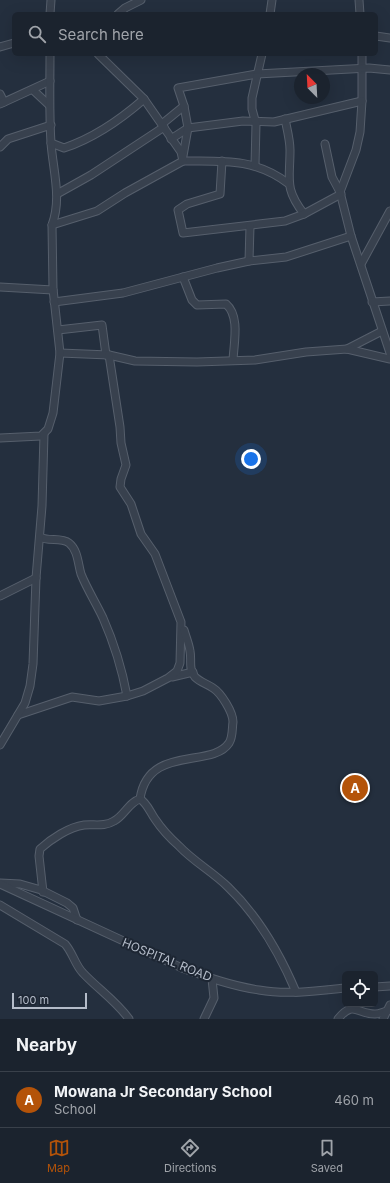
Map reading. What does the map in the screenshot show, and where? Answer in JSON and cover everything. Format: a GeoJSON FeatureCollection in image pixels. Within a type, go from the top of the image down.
{"type":"FeatureCollection","features":[{"type":"Feature","properties":{"kind":"street"},"geometry":{"type":"LineString","coordinates":[[50,12],[51,0]]}},
{"type":"Feature","properties":{"kind":"street"},"geometry":{"type":"LineString","coordinates":[[120,12],[141,0]]}},
{"type":"Feature","properties":{"kind":"street"},"geometry":{"type":"LineString","coordinates":[[270,12],[272,0]]}},
{"type":"Feature","properties":{"kind":"street"},"geometry":{"type":"LineString","coordinates":[[360,0],[360,12]]}},
{"type":"Feature","properties":{"kind":"street"},"geometry":{"type":"LineString","coordinates":[[378,36],[390,38]]}},
{"type":"Feature","properties":{"kind":"street"},"geometry":{"type":"LineString","coordinates":[[0,47],[12,44]]}},
{"type":"Feature","properties":{"kind":"street"},"geometry":{"type":"LineString","coordinates":[[0,438],[37,437],[44,434],[48,429],[53,413],[60,354],[53,290],[52,225],[55,216],[57,194],[51,143],[49,105],[50,56]]}},
{"type":"Feature","properties":{"kind":"street"},"geometry":{"type":"LineString","coordinates":[[100,56],[144,99],[163,126],[183,159]]}},
{"type":"Feature","properties":{"kind":"street"},"geometry":{"type":"LineString","coordinates":[[255,165],[256,121],[252,103],[262,56]]}},
{"type":"Feature","properties":{"kind":"street"},"geometry":{"type":"LineString","coordinates":[[222,161],[220,194],[196,200],[179,208],[181,231],[185,234],[285,221],[304,214],[340,193],[356,150],[361,122],[362,56]]}},
{"type":"Feature","properties":{"kind":"street"},"geometry":{"type":"LineString","coordinates":[[183,159],[188,128],[184,106],[178,88],[257,74],[363,68],[390,70]]}},
{"type":"Feature","properties":{"kind":"street"},"geometry":{"type":"LineString","coordinates":[[0,94],[2,103],[50,81]]}},
{"type":"Feature","properties":{"kind":"street"},"geometry":{"type":"LineString","coordinates":[[33,90],[49,105]]}},
{"type":"Feature","properties":{"kind":"street"},"geometry":{"type":"LineString","coordinates":[[51,143],[64,148],[88,139],[119,119],[144,99]]}},
{"type":"Feature","properties":{"kind":"street"},"geometry":{"type":"LineString","coordinates":[[171,139],[188,128],[256,121],[274,122],[362,101]]}},
{"type":"Feature","properties":{"kind":"street"},"geometry":{"type":"LineString","coordinates":[[57,194],[92,175],[163,126],[184,106]]}},
{"type":"Feature","properties":{"kind":"street"},"geometry":{"type":"LineString","coordinates":[[285,119],[290,147],[289,184],[292,196],[304,214]]}},
{"type":"Feature","properties":{"kind":"street"},"geometry":{"type":"LineString","coordinates":[[0,147],[8,139],[51,125]]}},
{"type":"Feature","properties":{"kind":"street"},"geometry":{"type":"LineString","coordinates":[[325,144],[334,182],[340,193],[351,236],[390,353]]}},
{"type":"Feature","properties":{"kind":"street"},"geometry":{"type":"LineString","coordinates":[[52,225],[97,211],[183,159],[222,161],[255,165],[268,170],[289,184]]}},
{"type":"Feature","properties":{"kind":"street"},"geometry":{"type":"LineString","coordinates":[[361,264],[390,211]]}},
{"type":"Feature","properties":{"kind":"street"},"geometry":{"type":"LineString","coordinates":[[249,260],[250,226]]}},
{"type":"Feature","properties":{"kind":"street"},"geometry":{"type":"LineString","coordinates":[[54,302],[123,293],[249,260],[286,257],[351,236]]}},
{"type":"Feature","properties":{"kind":"street"},"geometry":{"type":"LineString","coordinates":[[183,277],[192,300],[197,305],[226,304],[232,309],[234,317],[233,360]]}},
{"type":"Feature","properties":{"kind":"street"},"geometry":{"type":"LineString","coordinates":[[0,287],[53,290]]}},
{"type":"Feature","properties":{"kind":"street"},"geometry":{"type":"LineString","coordinates":[[372,302],[390,301]]}},
{"type":"Feature","properties":{"kind":"street"},"geometry":{"type":"LineString","coordinates":[[43,892],[39,856],[40,849],[75,828],[84,825],[98,826],[112,822],[121,817],[135,802],[140,799],[142,789],[158,768],[170,763],[213,753],[226,746],[230,740],[233,720],[230,709],[214,689],[200,680],[193,672],[189,663],[190,652],[181,622],[155,554],[141,534],[131,504],[120,488],[121,479],[126,465],[121,443],[120,427],[102,325],[58,330]]}},
{"type":"Feature","properties":{"kind":"street"},"geometry":{"type":"LineString","coordinates":[[347,349],[382,331]]}},
{"type":"Feature","properties":{"kind":"street"},"geometry":{"type":"LineString","coordinates":[[60,354],[107,355],[135,361],[164,362],[255,360],[306,352],[347,349],[390,359]]}},
{"type":"Feature","properties":{"kind":"street"},"geometry":{"type":"LineString","coordinates":[[0,745],[25,703],[30,686],[33,664],[44,434]]}},
{"type":"Feature","properties":{"kind":"street"},"geometry":{"type":"LineString","coordinates":[[40,537],[48,540],[66,541],[75,552],[81,574],[112,641],[123,673],[127,696]]}},
{"type":"Feature","properties":{"kind":"street"},"geometry":{"type":"LineString","coordinates":[[0,596],[36,578]]}},
{"type":"Feature","properties":{"kind":"street"},"geometry":{"type":"LineString","coordinates":[[18,715],[72,697],[99,701],[127,696],[143,691],[168,678],[177,671],[180,663],[181,622]]}},
{"type":"Feature","properties":{"kind":"street"},"geometry":{"type":"LineString","coordinates":[[168,678],[193,672]]}},
{"type":"Feature","properties":{"kind":"street"},"geometry":{"type":"LineString","coordinates":[[140,799],[144,802],[155,819],[179,847],[227,886],[243,902],[276,951],[296,992]]}},
{"type":"Feature","properties":{"kind":"street"},"geometry":{"type":"LineString","coordinates":[[0,884],[20,884],[43,892],[67,903],[73,908],[77,920]]}},
{"type":"Feature","properties":{"kind":"street","name":"HOSPITAL ROAD"},"geometry":{"type":"LineString","coordinates":[[0,884],[182,968],[212,978],[260,990],[296,992],[342,988]]}},
{"type":"Feature","properties":{"kind":"street"},"geometry":{"type":"LineString","coordinates":[[0,905],[65,944],[72,952],[82,972],[115,1002],[129,1019]]}},
{"type":"Feature","properties":{"kind":"street"},"geometry":{"type":"LineString","coordinates":[[204,1019],[214,998],[212,978]]}},
{"type":"Feature","properties":{"kind":"street"},"geometry":{"type":"LineString","coordinates":[[378,987],[390,986]]}},
{"type":"Feature","properties":{"kind":"street"},"geometry":{"type":"LineString","coordinates":[[338,1019],[346,1010],[351,1008],[373,1014],[389,1008]]}},
{"type":"Feature","properties":{"kind":"street"},"geometry":{"type":"LineString","coordinates":[[383,1019],[389,1008]]}},
{"type":"Feature","properties":{"kind":"place","name":"Mowana Jr Secondary School"},"geometry":{"type":"Point","coordinates":[355,788]}}]}
